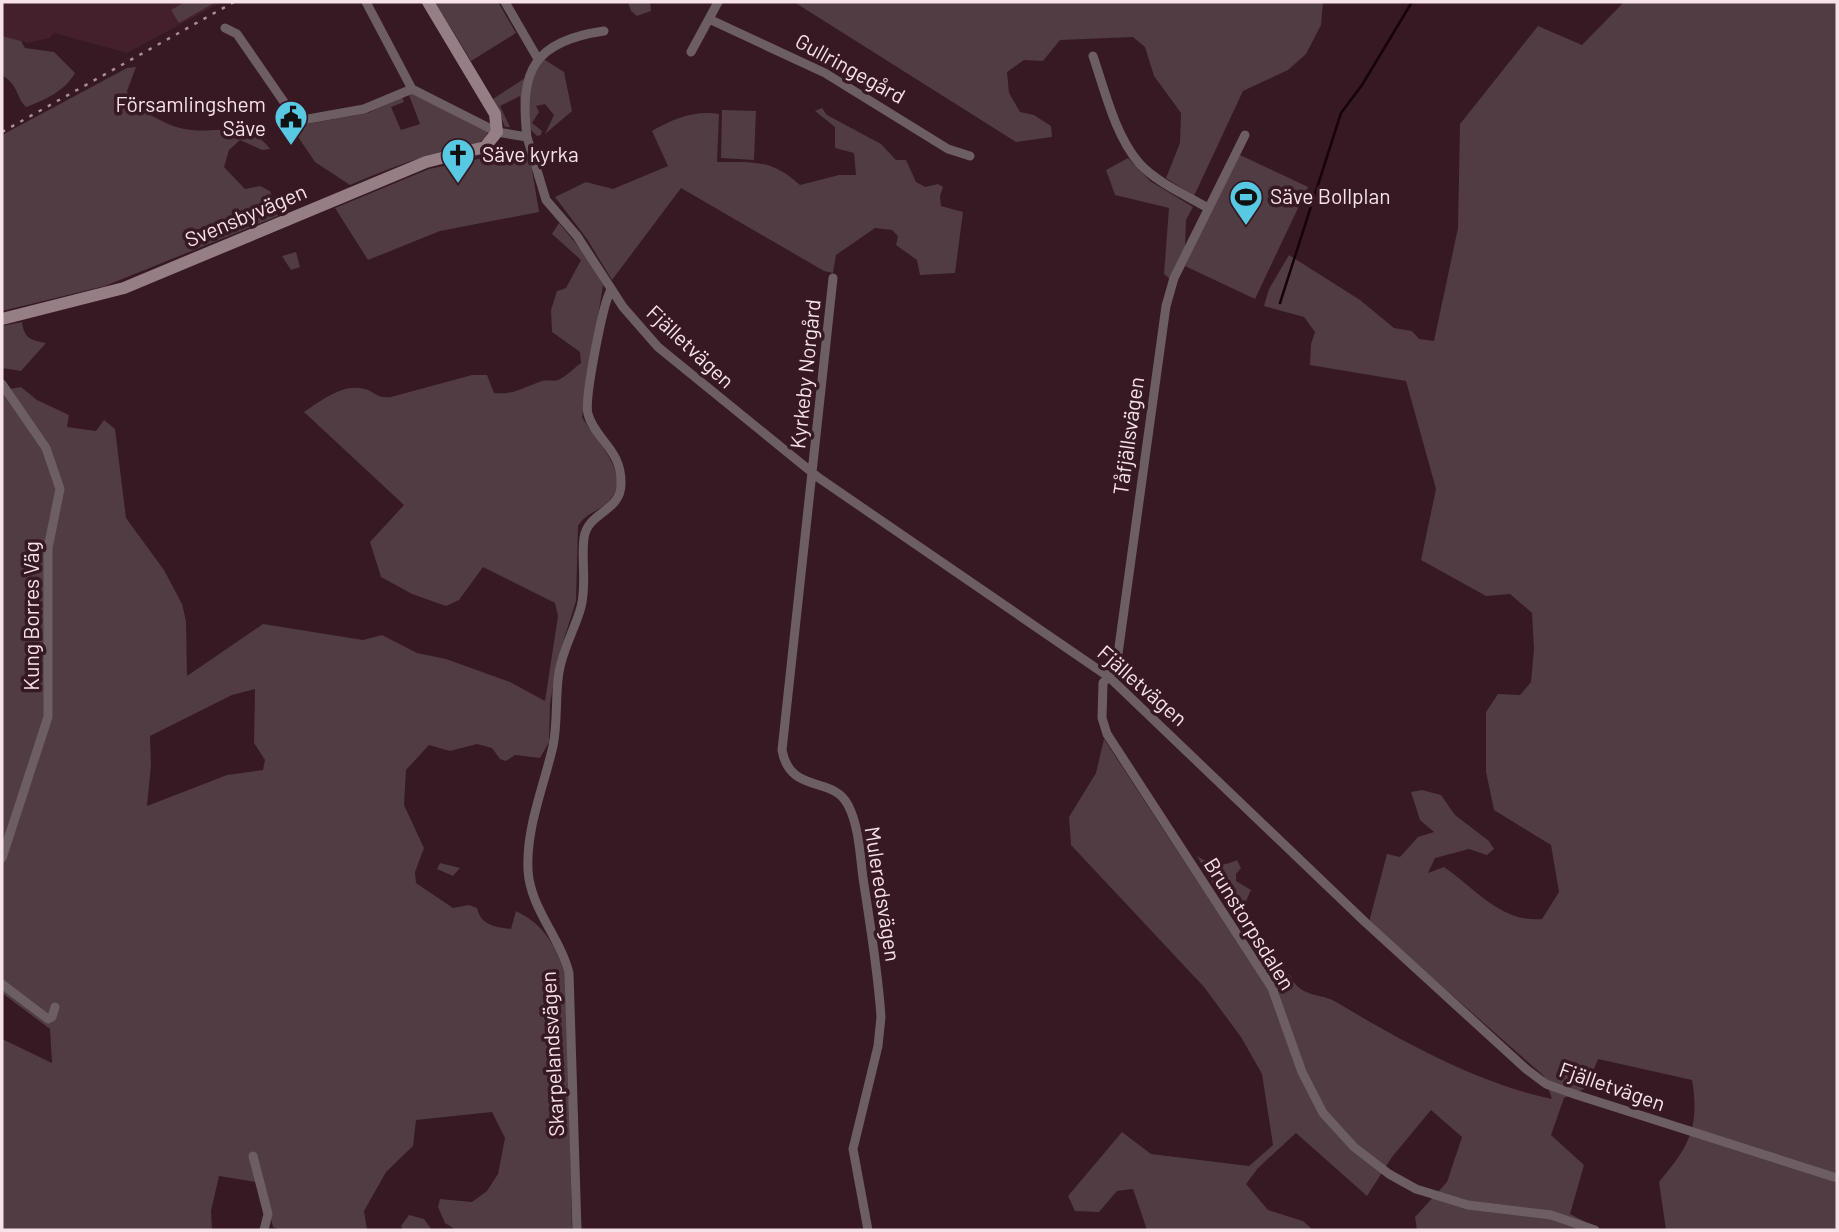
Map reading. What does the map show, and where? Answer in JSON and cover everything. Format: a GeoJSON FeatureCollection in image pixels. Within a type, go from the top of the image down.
{"type":"FeatureCollection","features":[{"type":"Feature","properties":{"kind":"street"},"geometry":{"type":"LineString","coordinates":[[366,2],[393,47],[412,89],[497,132],[527,137]]}},
{"type":"Feature","properties":{"kind":"street"},"geometry":{"type":"LineString","coordinates":[[428,2],[493,110],[498,122],[497,132]]}},
{"type":"Feature","properties":{"kind":"street"},"geometry":{"type":"LineString","coordinates":[[505,2],[538,59],[548,48],[566,40],[604,32]]}},
{"type":"Feature","properties":{"kind":"street"},"geometry":{"type":"LineString","coordinates":[[691,52],[718,2]]}},
{"type":"Feature","properties":{"kind":"street","name":"Gullringegård"},"geometry":{"type":"LineString","coordinates":[[709,19],[825,73],[948,149],[970,156]]}},
{"type":"Feature","properties":{"kind":"street"},"geometry":{"type":"LineString","coordinates":[[225,28],[237,34],[297,121],[364,109],[412,89]]}},
{"type":"Feature","properties":{"kind":"street"},"geometry":{"type":"LineString","coordinates":[[1093,57],[1123,136],[1137,160],[1151,173],[1208,208]]}},
{"type":"Feature","properties":{"kind":"street","name":"Fjälletvägen"},"geometry":{"type":"LineString","coordinates":[[538,59],[525,100],[527,137],[546,200],[577,236],[611,290],[662,352],[812,473],[1109,677],[1365,922],[1546,1084],[1837,1178]]}},
{"type":"Feature","properties":{"kind":"street","name":"Svensbyvägen"},"geometry":{"type":"LineString","coordinates":[[2,319],[124,288],[426,162],[485,147],[497,132]]}},
{"type":"Feature","properties":{"kind":"street","name":"Tåfjällsvägen"},"geometry":{"type":"LineString","coordinates":[[1109,677],[1118,654],[1164,317],[1174,278],[1245,135]]}},
{"type":"Feature","properties":{"kind":"street","name":"Kyrkeby Norgård"},"geometry":{"type":"LineString","coordinates":[[812,473],[833,278]]}},
{"type":"Feature","properties":{"kind":"street","name":"Skarpelandsvägen"},"geometry":{"type":"LineString","coordinates":[[577,1230],[569,973],[562,951],[537,903],[528,864],[539,791],[554,742],[560,666],[581,607],[586,529],[591,520],[616,502],[621,486],[614,454],[591,422],[586,404],[604,303],[611,290]]}},
{"type":"Feature","properties":{"kind":"street","name":"Kung Borres Väg"},"geometry":{"type":"LineString","coordinates":[[2,384],[46,448],[60,489],[48,548],[48,717],[2,858]]}},
{"type":"Feature","properties":{"kind":"street","name":"Muleredsvägen"},"geometry":{"type":"LineString","coordinates":[[812,473],[782,750],[786,766],[799,779],[842,797],[848,804],[858,843],[881,1017],[881,1032],[853,1149],[855,1173],[868,1230]]}},
{"type":"Feature","properties":{"kind":"street","name":"Brunstorpsdalen"},"geometry":{"type":"LineString","coordinates":[[1109,677],[1103,683],[1102,701],[1102,718],[1107,734],[1272,988],[1313,1097],[1335,1127],[1354,1147],[1416,1189],[1468,1205],[1551,1215],[1595,1230]]}},
{"type":"Feature","properties":{"kind":"street"},"geometry":{"type":"LineString","coordinates":[[2,984],[48,1019],[52,1017],[55,1007]]}},
{"type":"Feature","properties":{"kind":"street"},"geometry":{"type":"LineString","coordinates":[[253,1156],[268,1214],[264,1230]]}},
{"type":"Feature","properties":{"kind":"shaded area"},"geometry":{"type":"Polygon","coordinates":[[[2,2],[222,2],[127,53],[54,33],[49,38],[28,43],[2,36],[2,2]]]}},
{"type":"Feature","properties":{"kind":"shaded area"},"geometry":{"type":"Polygon","coordinates":[[[185,2],[216,2],[179,23],[171,10],[185,2]]]}},
{"type":"Feature","properties":{"kind":"shaded area"},"geometry":{"type":"Polygon","coordinates":[[[435,2],[498,2],[516,33],[471,61],[435,2]]]}},
{"type":"Feature","properties":{"kind":"shaded area"},"geometry":{"type":"Polygon","coordinates":[[[628,2],[650,2],[651,11],[637,16],[631,11],[628,2]]]}},
{"type":"Feature","properties":{"kind":"shaded area"},"geometry":{"type":"Polygon","coordinates":[[[794,2],[1323,2],[1321,25],[1306,54],[1288,70],[1243,91],[1194,196],[1166,178],[1180,143],[1181,113],[1154,76],[1145,47],[1133,37],[1060,40],[1043,61],[1024,60],[1007,72],[1009,93],[1020,112],[1034,115],[1051,126],[1052,137],[1016,142],[794,2]]]}},
{"type":"Feature","properties":{"kind":"shaded area"},"geometry":{"type":"Polygon","coordinates":[[[1624,2],[1837,2],[1837,1230],[1666,1230],[1659,1182],[1678,1158],[1690,1136],[1694,1111],[1692,1080],[1598,1059],[1586,1088],[1564,1098],[1551,1135],[1584,1165],[1570,1214],[1601,1230],[1417,1230],[1415,1217],[1447,1182],[1462,1137],[1431,1110],[1392,1157],[1367,1196],[1296,1133],[1258,1168],[1246,1184],[1268,1210],[1303,1221],[1313,1230],[1147,1230],[1133,1189],[1117,1191],[1099,1212],[1075,1211],[1068,1196],[1122,1132],[1151,1154],[1249,1166],[1273,1145],[1262,1074],[1241,1037],[1204,987],[1071,845],[1069,817],[1096,773],[1104,739],[1269,991],[1280,983],[1279,973],[1290,975],[1294,983],[1305,992],[1331,1000],[1441,1060],[1496,1083],[1552,1099],[1544,1076],[1369,922],[1387,854],[1400,857],[1418,837],[1434,832],[1420,820],[1411,792],[1422,790],[1441,795],[1455,815],[1489,841],[1494,849],[1487,855],[1469,849],[1435,858],[1428,873],[1444,867],[1501,910],[1527,919],[1542,919],[1559,892],[1551,845],[1494,810],[1486,772],[1486,712],[1498,694],[1520,695],[1531,682],[1534,649],[1532,613],[1510,594],[1486,596],[1421,560],[1436,489],[1406,381],[1310,365],[1311,344],[1315,332],[1304,317],[1264,306],[1269,289],[1289,255],[1360,300],[1394,328],[1412,331],[1419,339],[1434,341],[1458,228],[1460,124],[1538,26],[1582,45],[1624,2]]]}},
{"type":"Feature","properties":{"kind":"shaded area"},"geometry":{"type":"Polygon","coordinates":[[[2,36],[21,41],[25,48],[54,52],[75,73],[60,90],[26,107],[15,87],[2,75],[2,36]]]}},
{"type":"Feature","properties":{"kind":"shaded area"},"geometry":{"type":"Polygon","coordinates":[[[542,58],[564,72],[572,111],[545,134],[554,115],[545,104],[536,106],[539,112],[532,123],[542,131],[541,135],[537,136],[530,129],[528,90],[542,58]]]}},
{"type":"Feature","properties":{"kind":"shaded area"},"geometry":{"type":"Polygon","coordinates":[[[136,67],[127,91],[131,104],[180,128],[240,131],[261,139],[270,149],[262,150],[240,140],[229,150],[224,167],[245,189],[260,186],[270,191],[278,216],[105,286],[2,311],[2,135],[127,68],[136,67]]]}},
{"type":"Feature","properties":{"kind":"shaded area"},"geometry":{"type":"Polygon","coordinates":[[[525,78],[521,113],[520,96],[500,106],[510,127],[505,127],[493,99],[525,78]]]}},
{"type":"Feature","properties":{"kind":"shaded area"},"geometry":{"type":"Polygon","coordinates":[[[413,93],[488,132],[476,143],[421,158],[350,185],[315,162],[294,131],[297,126],[368,113],[402,97],[404,102],[391,107],[401,130],[420,124],[409,95],[413,93]]]}},
{"type":"Feature","properties":{"kind":"shaded area"},"geometry":{"type":"Polygon","coordinates":[[[822,108],[827,115],[881,144],[896,160],[906,160],[916,182],[925,187],[938,184],[943,187],[941,206],[963,212],[955,273],[920,275],[917,260],[896,245],[898,236],[892,230],[875,228],[836,255],[833,273],[824,271],[681,188],[612,280],[587,239],[555,197],[586,182],[613,189],[668,166],[652,131],[676,119],[701,113],[719,114],[717,162],[752,162],[771,166],[800,185],[839,175],[856,175],[854,153],[835,148],[835,127],[815,111],[822,108]]]}},
{"type":"Feature","properties":{"kind":"shaded area"},"geometry":{"type":"Polygon","coordinates":[[[722,110],[756,111],[754,160],[721,158],[722,110]]]}},
{"type":"Feature","properties":{"kind":"shaded area"},"geometry":{"type":"Polygon","coordinates":[[[522,150],[529,152],[539,212],[440,231],[368,260],[335,208],[429,169],[522,150]]]}},
{"type":"Feature","properties":{"kind":"shaded area","name":"Säve Bollplan"},"geometry":{"type":"Polygon","coordinates":[[[1238,154],[1308,187],[1255,299],[1185,266],[1238,154]]]}},
{"type":"Feature","properties":{"kind":"shaded area"},"geometry":{"type":"Polygon","coordinates":[[[1128,158],[1150,181],[1193,207],[1186,220],[1185,248],[1170,279],[1164,274],[1169,208],[1115,195],[1106,170],[1128,158]]]}},
{"type":"Feature","properties":{"kind":"shaded area"},"geometry":{"type":"Polygon","coordinates":[[[559,223],[587,257],[603,285],[582,417],[610,458],[617,481],[615,492],[607,503],[584,518],[578,526],[576,601],[557,661],[550,704],[549,742],[540,758],[515,755],[506,761],[500,759],[492,748],[477,744],[450,751],[429,745],[406,770],[404,805],[424,848],[415,872],[416,883],[453,908],[469,905],[477,908],[482,919],[495,926],[511,929],[516,911],[543,931],[559,958],[567,980],[572,1230],[456,1230],[445,1223],[438,1207],[440,1199],[472,1202],[487,1191],[498,1174],[505,1138],[492,1112],[416,1120],[413,1146],[386,1172],[364,1211],[367,1230],[280,1230],[273,1227],[262,1183],[219,1176],[211,1211],[212,1230],[2,1230],[2,1039],[52,1063],[50,1029],[2,993],[2,386],[4,390],[21,387],[37,400],[69,415],[67,427],[96,431],[104,420],[115,429],[126,518],[164,570],[182,604],[186,621],[187,676],[263,624],[363,640],[382,635],[417,653],[446,659],[510,682],[545,701],[558,616],[555,603],[483,567],[459,600],[446,606],[412,594],[381,577],[370,542],[404,505],[304,412],[330,395],[352,388],[364,389],[381,397],[391,397],[472,375],[487,375],[494,393],[501,393],[564,377],[581,363],[580,352],[552,332],[551,310],[557,291],[566,288],[581,260],[552,234],[559,223]],[[255,689],[232,695],[150,736],[151,765],[147,806],[227,775],[263,770],[265,760],[254,743],[255,689]]]}},
{"type":"Feature","properties":{"kind":"shaded area"},"geometry":{"type":"Polygon","coordinates":[[[296,252],[300,267],[291,270],[282,256],[296,252]]]}},
{"type":"Feature","properties":{"kind":"shaded area"},"geometry":{"type":"Polygon","coordinates":[[[22,322],[24,332],[29,337],[46,343],[21,371],[2,368],[2,326],[22,322]]]}},
{"type":"Feature","properties":{"kind":"shaded area"},"geometry":{"type":"Polygon","coordinates":[[[1197,856],[1216,864],[1237,860],[1241,868],[1236,874],[1236,881],[1251,890],[1239,917],[1216,889],[1197,856]]]}},
{"type":"Feature","properties":{"kind":"shaded area"},"geometry":{"type":"Polygon","coordinates":[[[440,863],[460,868],[453,876],[437,869],[440,863]]]}},
{"type":"Feature","properties":{"kind":"shaded area"},"geometry":{"type":"Polygon","coordinates":[[[409,1215],[424,1219],[432,1230],[403,1230],[401,1226],[409,1215]]]}},
{"type":"Feature","properties":{"kind":"waterway"},"geometry":{"type":"LineString","coordinates":[[1280,303],[1341,113],[1362,85],[1412,2]]}},
{"type":"Feature","properties":{"kind":"railway"},"geometry":{"type":"LineString","coordinates":[[2,132],[234,2]]}},
{"type":"Feature","properties":{"kind":"place","name":"Församlingshem Säve"},"geometry":{"type":"Point","coordinates":[291,147]}},
{"type":"Feature","properties":{"kind":"place","name":"Säve kyrka"},"geometry":{"type":"Point","coordinates":[458,185]}},
{"type":"Feature","properties":{"kind":"place","name":"Säve Bollplan"},"geometry":{"type":"Point","coordinates":[1246,227]}}]}
